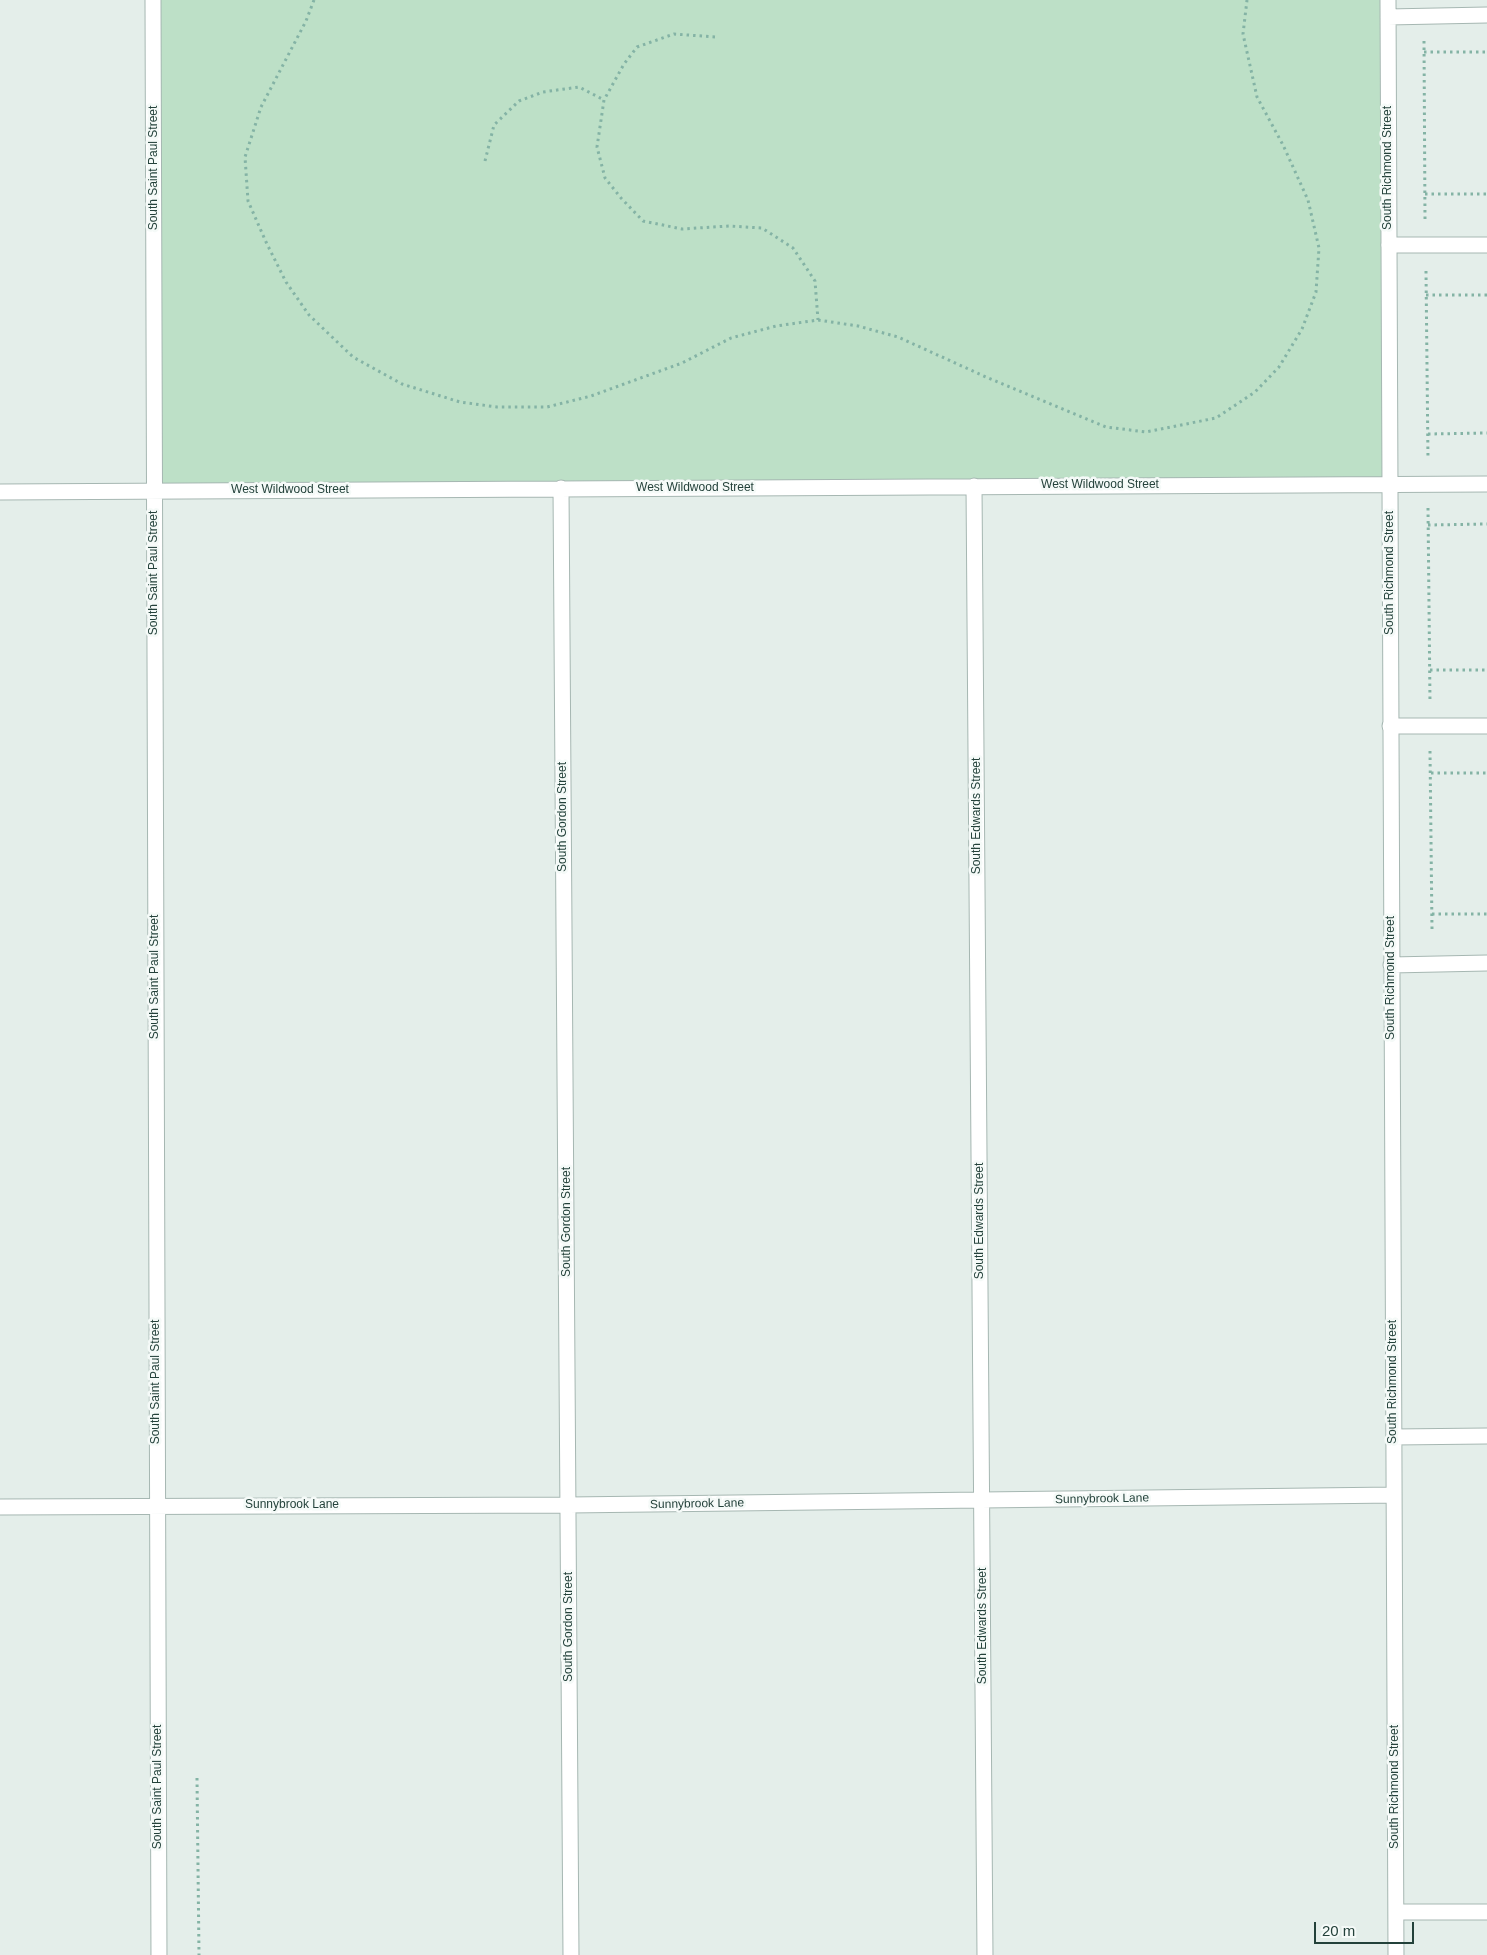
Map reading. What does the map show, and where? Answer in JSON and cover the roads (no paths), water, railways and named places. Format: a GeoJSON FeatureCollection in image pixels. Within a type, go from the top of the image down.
{"type":"FeatureCollection","features":[{"type":"Feature","properties":{"kind":"street","name":"South Saint Paul Street"},"geometry":{"type":"LineString","coordinates":[[153,0],[159,1955]]}},
{"type":"Feature","properties":{"kind":"street","name":"South Richmond Street"},"geometry":{"type":"LineString","coordinates":[[1388,0],[1396,1955]]}},
{"type":"Feature","properties":{"kind":"street"},"geometry":{"type":"LineString","coordinates":[[1388,17],[1487,15]]}},
{"type":"Feature","properties":{"kind":"street"},"geometry":{"type":"LineString","coordinates":[[1388,245],[1487,245]]}},
{"type":"Feature","properties":{"kind":"street","name":"West Wildwood Street"},"geometry":{"type":"LineString","coordinates":[[0,492],[1487,484]]}},
{"type":"Feature","properties":{"kind":"street","name":"South Edwards Street"},"geometry":{"type":"LineString","coordinates":[[974,486],[985,1955]]}},
{"type":"Feature","properties":{"kind":"street","name":"South Gordon Street"},"geometry":{"type":"LineString","coordinates":[[561,488],[571,1955]]}},
{"type":"Feature","properties":{"kind":"street"},"geometry":{"type":"LineString","coordinates":[[1390,726],[1487,726]]}},
{"type":"Feature","properties":{"kind":"street"},"geometry":{"type":"LineString","coordinates":[[1391,965],[1487,963]]}},
{"type":"Feature","properties":{"kind":"street"},"geometry":{"type":"LineString","coordinates":[[1394,1436],[1487,1436]]}},
{"type":"Feature","properties":{"kind":"street","name":"Sunnybrook Lane"},"geometry":{"type":"LineString","coordinates":[[0,1507],[569,1505],[1394,1495]]}},
{"type":"Feature","properties":{"kind":"street"},"geometry":{"type":"LineString","coordinates":[[1396,1912],[1487,1912]]}}]}
